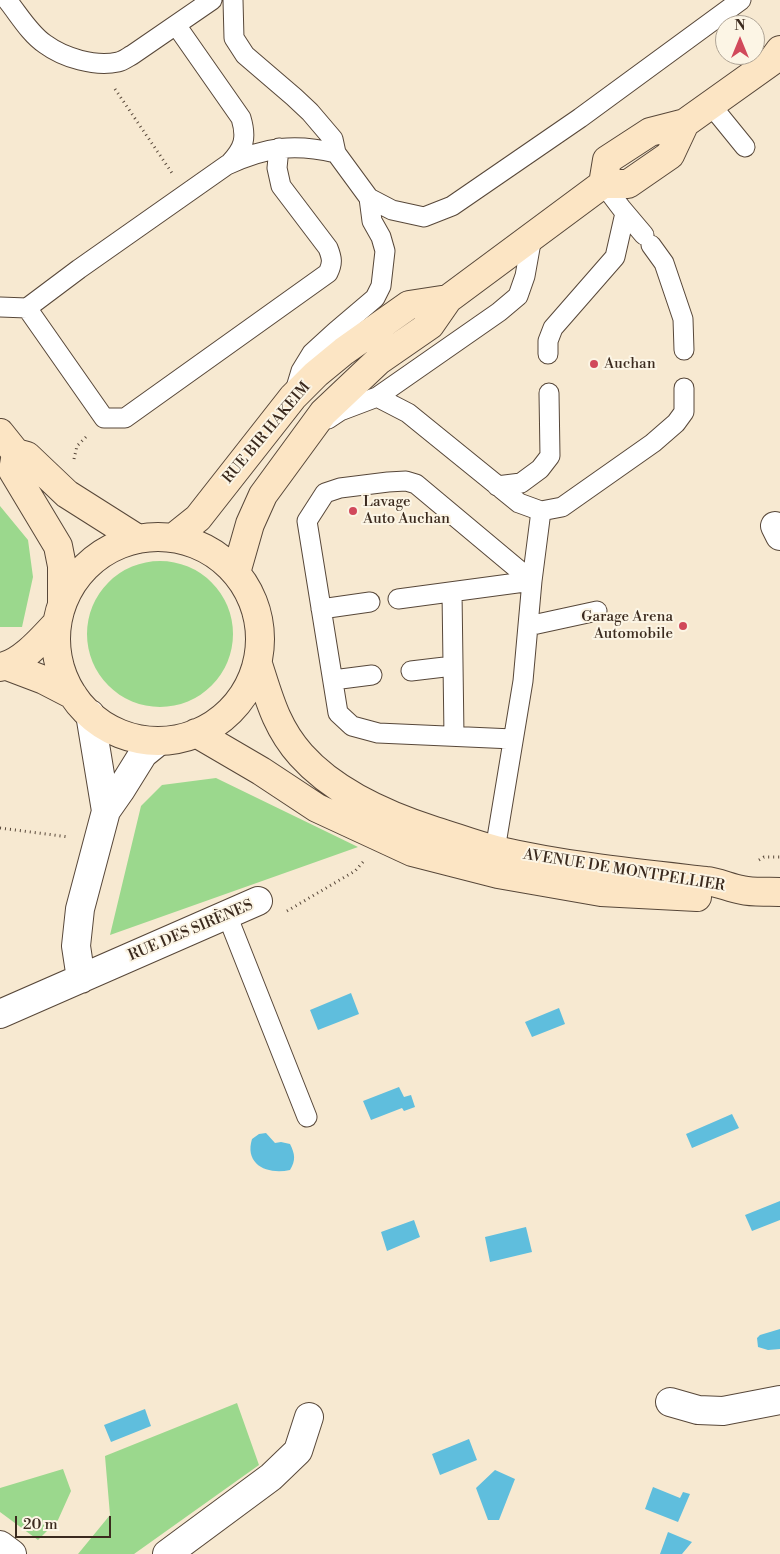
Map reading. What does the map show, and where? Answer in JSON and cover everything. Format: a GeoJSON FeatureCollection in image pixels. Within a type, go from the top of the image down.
{"type":"FeatureCollection","features":[{"type":"Feature","properties":{"kind":"main road"},"geometry":{"type":"LineString","coordinates":[[603,184],[628,184],[670,155],[685,123],[777,57]]}},
{"type":"Feature","properties":{"kind":"main road","name":"RUE BIR HAKEIM"},"geometry":{"type":"LineString","coordinates":[[236,572],[250,524],[263,495],[323,413],[378,362],[430,325],[448,299],[603,184]]}},
{"type":"Feature","properties":{"kind":"main road","name":"RUE BIR HAKEIM"},"geometry":{"type":"LineString","coordinates":[[173,538],[198,518],[293,397],[316,374],[344,351],[409,305],[448,299]]}},
{"type":"Feature","properties":{"kind":"main road"},"geometry":{"type":"LineString","coordinates":[[8,443],[27,456],[67,494],[138,539]]}},
{"type":"Feature","properties":{"kind":"main road"},"geometry":{"type":"LineString","coordinates":[[8,443],[13,471],[58,546],[62,566],[58,656],[62,672],[81,704]]}},
{"type":"Feature","properties":{"kind":"main road"},"geometry":{"type":"LineString","coordinates":[[155,537],[173,538],[197,544],[219,556],[236,572],[253,600],[261,631],[258,664],[245,693],[224,717],[196,733],[159,741],[134,738],[110,728],[81,704],[44,680],[4,667],[38,644],[60,614],[74,582],[91,562],[113,547],[138,539],[155,537]]}},
{"type":"Feature","properties":{"kind":"main road","name":"AVENUE DE MONTPELLIER"},"geometry":{"type":"LineString","coordinates":[[258,664],[274,716],[302,756],[316,770],[370,805],[409,822],[495,850],[602,870],[712,882],[743,891],[780,892]]}},
{"type":"Feature","properties":{"kind":"main road","name":"AVENUE DE MONTPELLIER"},"geometry":{"type":"LineString","coordinates":[[196,733],[261,771],[317,808],[412,852],[498,874],[601,892],[713,898],[743,891]]}},
{"type":"Feature","properties":{"kind":"street"},"geometry":{"type":"LineString","coordinates":[[81,704],[106,811]]}},
{"type":"Feature","properties":{"kind":"street"},"geometry":{"type":"LineString","coordinates":[[82,978],[76,946],[80,909],[106,811],[143,754],[159,741]]}},
{"type":"Feature","properties":{"kind":"street","name":"RUE DES SIRÈNES"},"geometry":{"type":"LineString","coordinates":[[0,1014],[258,901]]}},
{"type":"Feature","properties":{"kind":"street"},"geometry":{"type":"LineString","coordinates":[[670,1402],[698,1410],[723,1411],[780,1400]]}},
{"type":"Feature","properties":{"kind":"street"},"geometry":{"type":"LineString","coordinates":[[167,1554],[271,1477],[298,1452],[308,1417]]}},
{"type":"Feature","properties":{"kind":"street"},"geometry":{"type":"LineString","coordinates":[[0,1545],[12,1554]]}},
{"type":"Feature","properties":{"kind":"lane"},"geometry":{"type":"LineString","coordinates":[[7,0],[44,44],[65,56],[85,63],[119,62],[212,0]]}},
{"type":"Feature","properties":{"kind":"lane"},"geometry":{"type":"LineString","coordinates":[[233,0],[234,38],[245,55],[310,112],[333,139],[336,153],[368,198],[372,221],[381,237],[385,251],[381,286],[375,298],[312,354],[301,371],[293,397]]}},
{"type":"Feature","properties":{"kind":"lane"},"geometry":{"type":"LineString","coordinates":[[368,198],[392,210],[424,217],[452,206],[580,118],[741,0]]}},
{"type":"Feature","properties":{"kind":"lane"},"geometry":{"type":"LineString","coordinates":[[176,25],[241,118],[245,131],[243,144],[237,155],[227,165]]}},
{"type":"Feature","properties":{"kind":"lane"},"geometry":{"type":"LineString","coordinates":[[710,104],[745,147]]}},
{"type":"Feature","properties":{"kind":"lane"},"geometry":{"type":"LineString","coordinates":[[0,307],[27,308],[227,165],[247,156],[293,146],[318,148],[336,153]]}},
{"type":"Feature","properties":{"kind":"lane"},"geometry":{"type":"LineString","coordinates":[[27,308],[104,418],[125,418],[328,273],[332,266],[332,258],[328,248],[281,186],[277,168],[279,148]]}},
{"type":"Feature","properties":{"kind":"lane"},"geometry":{"type":"LineString","coordinates":[[603,184],[648,240],[664,264],[683,319],[684,350]]}},
{"type":"Feature","properties":{"kind":"lane"},"geometry":{"type":"LineString","coordinates":[[548,354],[548,341],[553,328],[615,257],[625,213]]}},
{"type":"Feature","properties":{"kind":"lane"},"geometry":{"type":"LineString","coordinates":[[303,441],[340,411],[377,397],[499,312],[518,296],[525,276],[532,237]]}},
{"type":"Feature","properties":{"kind":"lane"},"geometry":{"type":"LineString","coordinates":[[377,397],[408,413],[519,503],[541,512],[562,507],[653,443],[684,412],[684,388]]}},
{"type":"Feature","properties":{"kind":"lane"},"geometry":{"type":"LineString","coordinates":[[497,486],[521,483],[540,469],[550,456],[549,393]]}},
{"type":"Feature","properties":{"kind":"lane"},"geometry":{"type":"LineString","coordinates":[[513,739],[378,733],[352,726],[338,713],[307,520],[324,493],[340,488],[388,482],[416,484],[532,581]]}},
{"type":"Feature","properties":{"kind":"lane"},"geometry":{"type":"LineString","coordinates":[[495,850],[523,681],[532,581],[541,512]]}},
{"type":"Feature","properties":{"kind":"lane"},"geometry":{"type":"LineString","coordinates":[[398,599],[532,581]]}},
{"type":"Feature","properties":{"kind":"lane"},"geometry":{"type":"LineString","coordinates":[[452,592],[454,736]]}},
{"type":"Feature","properties":{"kind":"lane"},"geometry":{"type":"LineString","coordinates":[[321,609],[370,602]]}},
{"type":"Feature","properties":{"kind":"lane"},"geometry":{"type":"LineString","coordinates":[[528,626],[597,611]]}},
{"type":"Feature","properties":{"kind":"lane"},"geometry":{"type":"LineString","coordinates":[[411,671],[453,666]]}},
{"type":"Feature","properties":{"kind":"lane"},"geometry":{"type":"LineString","coordinates":[[333,680],[372,675]]}},
{"type":"Feature","properties":{"kind":"lane"},"geometry":{"type":"LineString","coordinates":[[227,915],[307,1117]]}},
{"type":"Feature","properties":{"kind":"path"},"geometry":{"type":"LineString","coordinates":[[96,62],[186,193]]}},
{"type":"Feature","properties":{"kind":"path"},"geometry":{"type":"LineString","coordinates":[[73,463],[77,446]]}},
{"type":"Feature","properties":{"kind":"path"},"geometry":{"type":"LineString","coordinates":[[0,828],[68,837],[97,845]]}},
{"type":"Feature","properties":{"kind":"path","name":"RUE DES SIRÈNES"},"geometry":{"type":"LineString","coordinates":[[258,901],[270,922],[355,871],[383,839]]}},
{"type":"Feature","properties":{"kind":"green space"},"geometry":{"type":"Polygon","coordinates":[[[0,506],[28,540],[33,577],[22,627],[0,627],[0,506]]]}},
{"type":"Feature","properties":{"kind":"green space"},"geometry":{"type":"Polygon","coordinates":[[[160,561],[188,567],[200,573],[211,583],[221,594],[227,606],[233,634],[227,662],[221,674],[211,685],[200,695],[188,701],[160,707],[132,701],[120,695],[109,685],[99,674],[93,662],[87,634],[93,606],[99,594],[109,583],[120,573],[132,567],[160,561]]]}},
{"type":"Feature","properties":{"kind":"green space"},"geometry":{"type":"Polygon","coordinates":[[[216,778],[358,847],[110,935],[141,806],[162,785],[216,778]]]}},
{"type":"Feature","properties":{"kind":"green space"},"geometry":{"type":"Polygon","coordinates":[[[237,1403],[259,1465],[134,1554],[78,1554],[110,1515],[105,1456],[237,1403]]]}},
{"type":"Feature","properties":{"kind":"green space"},"geometry":{"type":"Polygon","coordinates":[[[63,1469],[71,1491],[58,1520],[38,1540],[0,1512],[0,1488],[63,1469]]]}},
{"type":"Feature","properties":{"kind":"water"},"geometry":{"type":"Polygon","coordinates":[[[351,993],[359,1014],[318,1030],[310,1010],[351,993]]]}},
{"type":"Feature","properties":{"kind":"water"},"geometry":{"type":"Polygon","coordinates":[[[559,1008],[565,1024],[532,1037],[525,1022],[559,1008]]]}},
{"type":"Feature","properties":{"kind":"water"},"geometry":{"type":"Polygon","coordinates":[[[399,1087],[404,1097],[411,1095],[415,1107],[404,1111],[402,1108],[371,1120],[363,1101],[399,1087]]]}},
{"type":"Feature","properties":{"kind":"water"},"geometry":{"type":"Polygon","coordinates":[[[732,1114],[739,1128],[692,1148],[686,1134],[732,1114]]]}},
{"type":"Feature","properties":{"kind":"water"},"geometry":{"type":"Polygon","coordinates":[[[266,1133],[275,1143],[290,1144],[294,1157],[290,1170],[274,1171],[266,1169],[255,1162],[251,1156],[252,1139],[259,1134],[266,1133]]]}},
{"type":"Feature","properties":{"kind":"water"},"geometry":{"type":"Polygon","coordinates":[[[780,1201],[780,1220],[752,1231],[745,1215],[780,1201]]]}},
{"type":"Feature","properties":{"kind":"water"},"geometry":{"type":"Polygon","coordinates":[[[414,1220],[420,1237],[387,1251],[381,1232],[414,1220]]]}},
{"type":"Feature","properties":{"kind":"water"},"geometry":{"type":"Polygon","coordinates":[[[526,1227],[532,1252],[490,1262],[485,1237],[526,1227]]]}},
{"type":"Feature","properties":{"kind":"water"},"geometry":{"type":"Polygon","coordinates":[[[780,1329],[780,1349],[768,1350],[758,1347],[757,1338],[760,1335],[780,1329]]]}},
{"type":"Feature","properties":{"kind":"water"},"geometry":{"type":"Polygon","coordinates":[[[145,1409],[151,1426],[111,1442],[104,1425],[145,1409]]]}},
{"type":"Feature","properties":{"kind":"water"},"geometry":{"type":"Polygon","coordinates":[[[469,1439],[477,1460],[440,1475],[432,1454],[469,1439]]]}},
{"type":"Feature","properties":{"kind":"water"},"geometry":{"type":"Polygon","coordinates":[[[495,1470],[515,1479],[499,1520],[488,1520],[476,1488],[495,1470]]]}},
{"type":"Feature","properties":{"kind":"water"},"geometry":{"type":"Polygon","coordinates":[[[653,1487],[680,1498],[683,1492],[690,1494],[678,1522],[645,1509],[653,1487]]]}},
{"type":"Feature","properties":{"kind":"water"},"geometry":{"type":"Polygon","coordinates":[[[668,1532],[692,1542],[682,1554],[660,1554],[668,1532]]]}},
{"type":"Feature","properties":{"kind":"place","name":"Auchan"},"geometry":{"type":"Point","coordinates":[594,364]}},
{"type":"Feature","properties":{"kind":"place","name":"Lavage Auto Auchan"},"geometry":{"type":"Point","coordinates":[353,511]}},
{"type":"Feature","properties":{"kind":"place","name":"Garage Arena Automobile"},"geometry":{"type":"Point","coordinates":[683,626]}}]}
